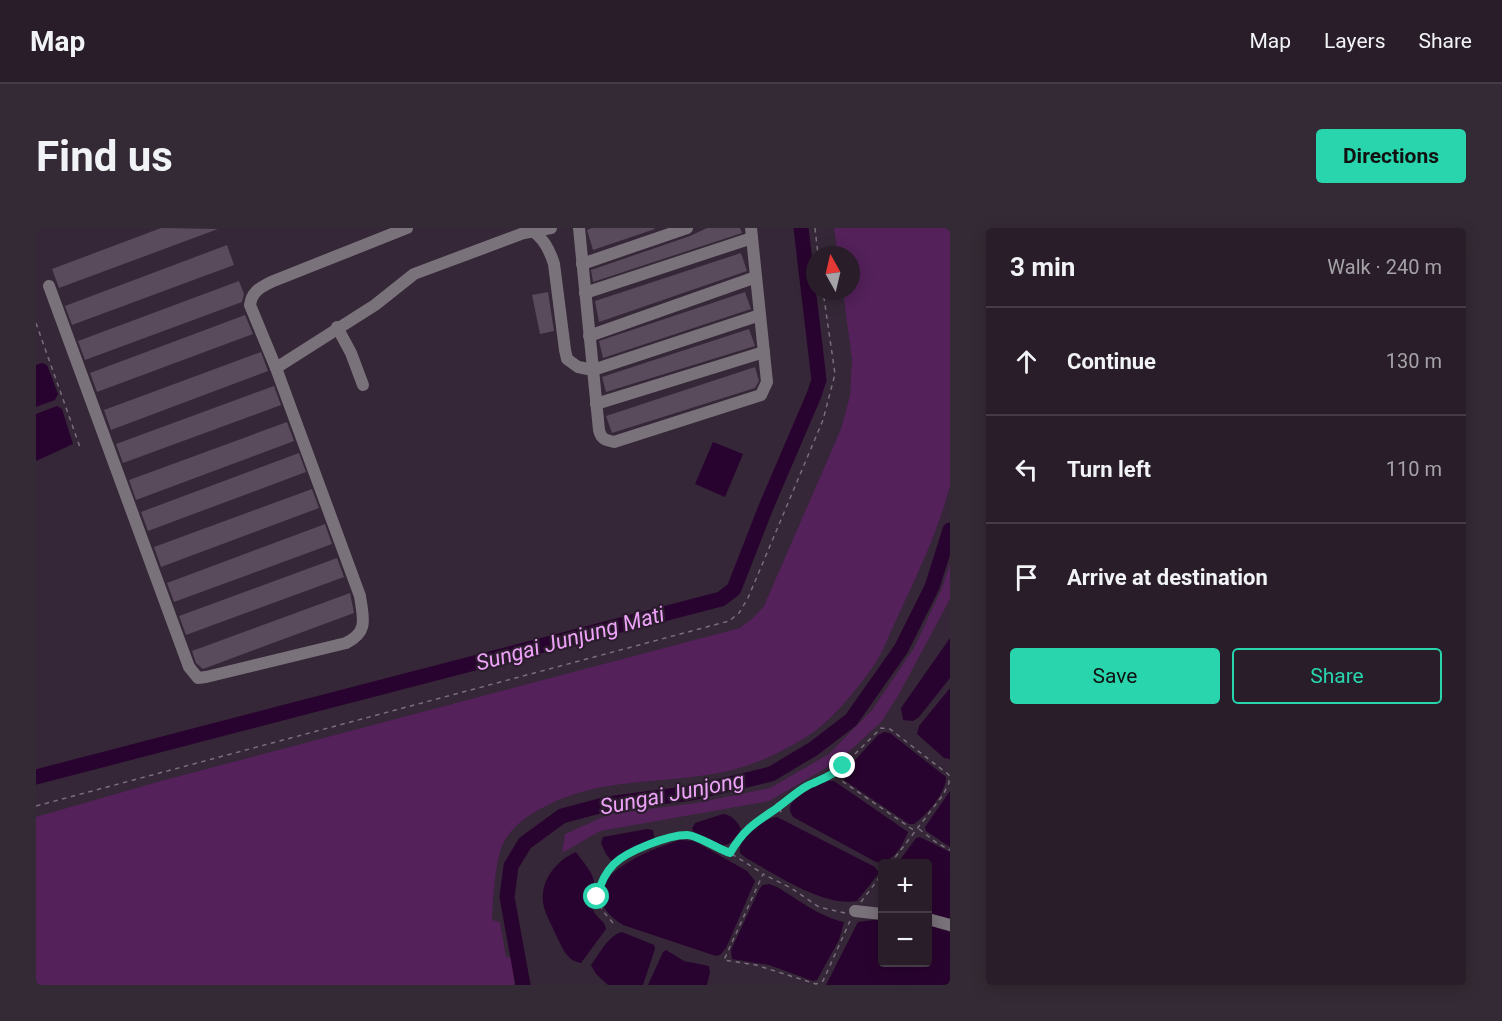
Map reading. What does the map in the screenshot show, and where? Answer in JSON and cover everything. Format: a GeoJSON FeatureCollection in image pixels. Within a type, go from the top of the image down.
{"type":"FeatureCollection","features":[{"type":"Feature","properties":{"kind":"street"},"geometry":{"type":"LineString","coordinates":[[49,286],[189,667],[198,678],[346,643],[356,638],[361,632],[363,622],[360,596],[276,368],[250,305],[251,296],[257,289],[304,268],[407,228]]}},
{"type":"Feature","properties":{"kind":"street"},"geometry":{"type":"LineString","coordinates":[[276,368],[337,327],[375,305],[414,274],[524,233],[551,228]]}},
{"type":"Feature","properties":{"kind":"street"},"geometry":{"type":"LineString","coordinates":[[579,228],[582,264],[596,404],[601,437],[606,441],[614,442],[761,395],[767,382],[752,233],[585,293]]}},
{"type":"Feature","properties":{"kind":"street"},"geometry":{"type":"LineString","coordinates":[[582,264],[687,228]]}},
{"type":"Feature","properties":{"kind":"street"},"geometry":{"type":"LineString","coordinates":[[534,232],[546,245],[554,264],[567,359],[578,367],[593,370],[760,315]]}},
{"type":"Feature","properties":{"kind":"street"},"geometry":{"type":"LineString","coordinates":[[589,336],[756,277]]}},
{"type":"Feature","properties":{"kind":"street"},"geometry":{"type":"LineString","coordinates":[[337,327],[351,353],[363,385]]}},
{"type":"Feature","properties":{"kind":"street"},"geometry":{"type":"LineString","coordinates":[[596,404],[764,351]]}},
{"type":"Feature","properties":{"kind":"street"},"geometry":{"type":"LineString","coordinates":[[855,911],[878,914]]}},
{"type":"Feature","properties":{"kind":"street"},"geometry":{"type":"LineString","coordinates":[[932,920],[950,925]]}},
{"type":"Feature","properties":{"kind":"path"},"geometry":{"type":"LineString","coordinates":[[815,228],[817,246]]}},
{"type":"Feature","properties":{"kind":"path"},"geometry":{"type":"LineString","coordinates":[[36,806],[729,621],[739,613],[748,598],[823,420],[835,374],[824,300]]}},
{"type":"Feature","properties":{"kind":"path"},"geometry":{"type":"LineString","coordinates":[[36,323],[81,450]]}},
{"type":"Feature","properties":{"kind":"path"},"geometry":{"type":"LineString","coordinates":[[730,853],[756,821],[801,789],[836,773],[881,728],[890,729],[949,776],[950,783],[919,829],[894,859]]}},
{"type":"Feature","properties":{"kind":"path"},"geometry":{"type":"LineString","coordinates":[[836,773],[842,781],[916,831]]}},
{"type":"Feature","properties":{"kind":"path"},"geometry":{"type":"LineString","coordinates":[[777,808],[784,814]]}},
{"type":"Feature","properties":{"kind":"path"},"geometry":{"type":"LineString","coordinates":[[919,829],[950,850]]}},
{"type":"Feature","properties":{"kind":"path"},"geometry":{"type":"LineString","coordinates":[[613,922],[602,910],[597,897],[600,882],[615,863],[644,847],[675,836],[689,834],[730,853],[791,888],[819,908],[845,913],[855,911]]}},
{"type":"Feature","properties":{"kind":"path"},"geometry":{"type":"LineString","coordinates":[[763,874],[724,960],[756,965],[816,984],[823,981],[855,911],[878,879]]}},
{"type":"Feature","properties":{"kind":"shaded area"},"geometry":{"type":"Polygon","coordinates":[[[834,228],[950,228],[950,486],[927,552],[881,654],[868,674],[834,714],[806,737],[745,766],[700,776],[608,786],[586,791],[542,808],[522,821],[505,840],[499,856],[492,920],[500,922],[506,957],[513,958],[514,985],[36,985],[36,817],[161,781],[740,628],[753,618],[764,606],[841,429],[850,396],[852,360],[844,300],[860,300],[860,246],[837,246],[834,228]]]}},
{"type":"Feature","properties":{"kind":"shaded area"},"geometry":{"type":"Polygon","coordinates":[[[42,363],[47,365],[58,394],[55,400],[36,407],[36,365],[42,363]]]}},
{"type":"Feature","properties":{"kind":"shaded area"},"geometry":{"type":"Polygon","coordinates":[[[57,406],[62,409],[73,444],[36,461],[36,414],[57,406]]]}},
{"type":"Feature","properties":{"kind":"shaded area"},"geometry":{"type":"Polygon","coordinates":[[[713,442],[743,454],[725,497],[695,484],[713,442]]]}},
{"type":"Feature","properties":{"kind":"shaded area"},"geometry":{"type":"Polygon","coordinates":[[[950,564],[950,599],[899,694],[882,721],[840,760],[769,801],[600,831],[562,853],[565,834],[610,814],[696,803],[770,788],[829,754],[872,710],[914,648],[942,588],[950,564]]]}},
{"type":"Feature","properties":{"kind":"shaded area"},"geometry":{"type":"Polygon","coordinates":[[[950,638],[950,678],[919,717],[913,721],[903,720],[901,708],[950,638]]]}},
{"type":"Feature","properties":{"kind":"shaded area"},"geometry":{"type":"Polygon","coordinates":[[[950,688],[950,759],[944,758],[917,734],[919,726],[950,688]]]}},
{"type":"Feature","properties":{"kind":"shaded area"},"geometry":{"type":"Polygon","coordinates":[[[884,732],[890,733],[946,777],[943,789],[935,803],[914,824],[909,824],[844,780],[845,771],[878,735],[884,732]]]}},
{"type":"Feature","properties":{"kind":"shaded area"},"geometry":{"type":"Polygon","coordinates":[[[826,781],[834,781],[908,832],[900,848],[889,859],[878,859],[876,862],[793,817],[791,804],[811,788],[826,781]]]}},
{"type":"Feature","properties":{"kind":"shaded area"},"geometry":{"type":"Polygon","coordinates":[[[950,791],[950,847],[926,831],[925,827],[950,791]]]}},
{"type":"Feature","properties":{"kind":"shaded area"},"geometry":{"type":"Polygon","coordinates":[[[723,814],[734,819],[741,829],[736,837],[726,845],[720,846],[707,841],[692,829],[695,823],[723,814]]]}},
{"type":"Feature","properties":{"kind":"shaded area"},"geometry":{"type":"Polygon","coordinates":[[[777,817],[875,867],[878,874],[857,901],[844,902],[829,899],[800,888],[740,853],[740,847],[747,835],[758,825],[777,817]]]}},
{"type":"Feature","properties":{"kind":"shaded area"},"geometry":{"type":"Polygon","coordinates":[[[647,829],[653,830],[655,840],[642,845],[613,863],[601,843],[603,837],[647,829]]]}},
{"type":"Feature","properties":{"kind":"shaded area"},"geometry":{"type":"Polygon","coordinates":[[[920,837],[950,852],[950,920],[932,915],[932,859],[901,859],[916,838],[920,837]]]}},
{"type":"Feature","properties":{"kind":"shaded area"},"geometry":{"type":"Polygon","coordinates":[[[680,840],[694,841],[747,871],[755,881],[726,948],[720,955],[716,956],[623,925],[606,910],[600,896],[604,883],[630,861],[680,840]]]}},
{"type":"Feature","properties":{"kind":"shaded area"},"geometry":{"type":"Polygon","coordinates":[[[576,852],[593,877],[592,907],[606,929],[581,963],[571,959],[565,952],[546,914],[543,898],[546,881],[555,867],[576,852]]]}},
{"type":"Feature","properties":{"kind":"shaded area"},"geometry":{"type":"Polygon","coordinates":[[[769,884],[818,912],[844,922],[839,940],[817,980],[813,981],[769,965],[732,959],[731,950],[760,888],[769,884]]]}},
{"type":"Feature","properties":{"kind":"shaded area"},"geometry":{"type":"Polygon","coordinates":[[[878,920],[878,967],[932,967],[932,926],[950,932],[950,985],[826,985],[858,922],[878,920]]]}},
{"type":"Feature","properties":{"kind":"shaded area"},"geometry":{"type":"Polygon","coordinates":[[[622,932],[654,945],[655,949],[643,985],[608,985],[596,974],[591,965],[609,941],[622,932]]]}},
{"type":"Feature","properties":{"kind":"shaded area"},"geometry":{"type":"Polygon","coordinates":[[[666,950],[684,961],[709,966],[707,985],[648,985],[666,950]]]}},
{"type":"Feature","properties":{"kind":"building"},"geometry":{"type":"Polygon","coordinates":[[[161,228],[218,229],[59,288],[52,269],[161,228]]]}},
{"type":"Feature","properties":{"kind":"building"},"geometry":{"type":"Polygon","coordinates":[[[592,228],[655,229],[593,250],[587,230],[592,228]]]}},
{"type":"Feature","properties":{"kind":"building"},"geometry":{"type":"Polygon","coordinates":[[[707,228],[740,228],[742,233],[593,282],[591,270],[707,228]]]}},
{"type":"Feature","properties":{"kind":"building"},"geometry":{"type":"Polygon","coordinates":[[[227,245],[234,265],[72,325],[65,306],[227,245]]]}},
{"type":"Feature","properties":{"kind":"building"},"geometry":{"type":"Polygon","coordinates":[[[741,253],[747,271],[599,322],[595,301],[741,253]]]}},
{"type":"Feature","properties":{"kind":"building"},"geometry":{"type":"Polygon","coordinates":[[[239,281],[244,294],[242,302],[85,360],[78,341],[239,281]]]}},
{"type":"Feature","properties":{"kind":"building"},"geometry":{"type":"Polygon","coordinates":[[[548,292],[554,331],[540,334],[532,295],[548,292]]]}},
{"type":"Feature","properties":{"kind":"building"},"geometry":{"type":"Polygon","coordinates":[[[745,292],[751,309],[603,358],[599,341],[745,292]]]}},
{"type":"Feature","properties":{"kind":"building"},"geometry":{"type":"Polygon","coordinates":[[[245,315],[253,334],[97,392],[90,373],[245,315]]]}},
{"type":"Feature","properties":{"kind":"building"},"geometry":{"type":"Polygon","coordinates":[[[749,329],[755,346],[606,392],[602,377],[749,329]]]}},
{"type":"Feature","properties":{"kind":"building"},"geometry":{"type":"Polygon","coordinates":[[[261,352],[268,371],[111,430],[104,410],[261,352]]]}},
{"type":"Feature","properties":{"kind":"building"},"geometry":{"type":"Polygon","coordinates":[[[755,367],[759,381],[755,388],[612,433],[606,416],[755,367]]]}},
{"type":"Feature","properties":{"kind":"building"},"geometry":{"type":"Polygon","coordinates":[[[274,386],[281,405],[123,463],[116,444],[274,386]]]}},
{"type":"Feature","properties":{"kind":"building"},"geometry":{"type":"Polygon","coordinates":[[[287,422],[294,441],[136,500],[129,480],[287,422]]]}},
{"type":"Feature","properties":{"kind":"building"},"geometry":{"type":"Polygon","coordinates":[[[299,453],[306,472],[148,531],[141,512],[299,453]]]}},
{"type":"Feature","properties":{"kind":"building"},"geometry":{"type":"Polygon","coordinates":[[[312,489],[319,508],[161,567],[154,547],[312,489]]]}},
{"type":"Feature","properties":{"kind":"building"},"geometry":{"type":"Polygon","coordinates":[[[325,524],[332,544],[174,602],[167,583],[325,524]]]}},
{"type":"Feature","properties":{"kind":"building"},"geometry":{"type":"Polygon","coordinates":[[[337,558],[344,577],[186,635],[179,616],[337,558]]]}},
{"type":"Feature","properties":{"kind":"building"},"geometry":{"type":"Polygon","coordinates":[[[350,593],[354,613],[203,669],[196,663],[192,651],[350,593]]]}},
{"type":"Feature","properties":{"kind":"waterway","name":"Sungai Junjung Mati"},"geometry":{"type":"LineString","coordinates":[[36,777],[721,599],[734,589],[819,380],[801,228]]}},
{"type":"Feature","properties":{"kind":"waterway","name":"Sungai Junjong"},"geometry":{"type":"LineString","coordinates":[[523,985],[507,897],[511,866],[525,843],[562,816],[607,804],[692,793],[771,774],[813,749],[851,720],[901,649],[932,587],[950,530]]}},
{"type":"Feature","properties":{"kind":"route"},"geometry":{"type":"LineString","coordinates":[[597,897],[600,882],[615,863],[644,847],[675,836],[689,834],[730,853],[756,821],[801,789],[836,773],[843,766]]}}]}
